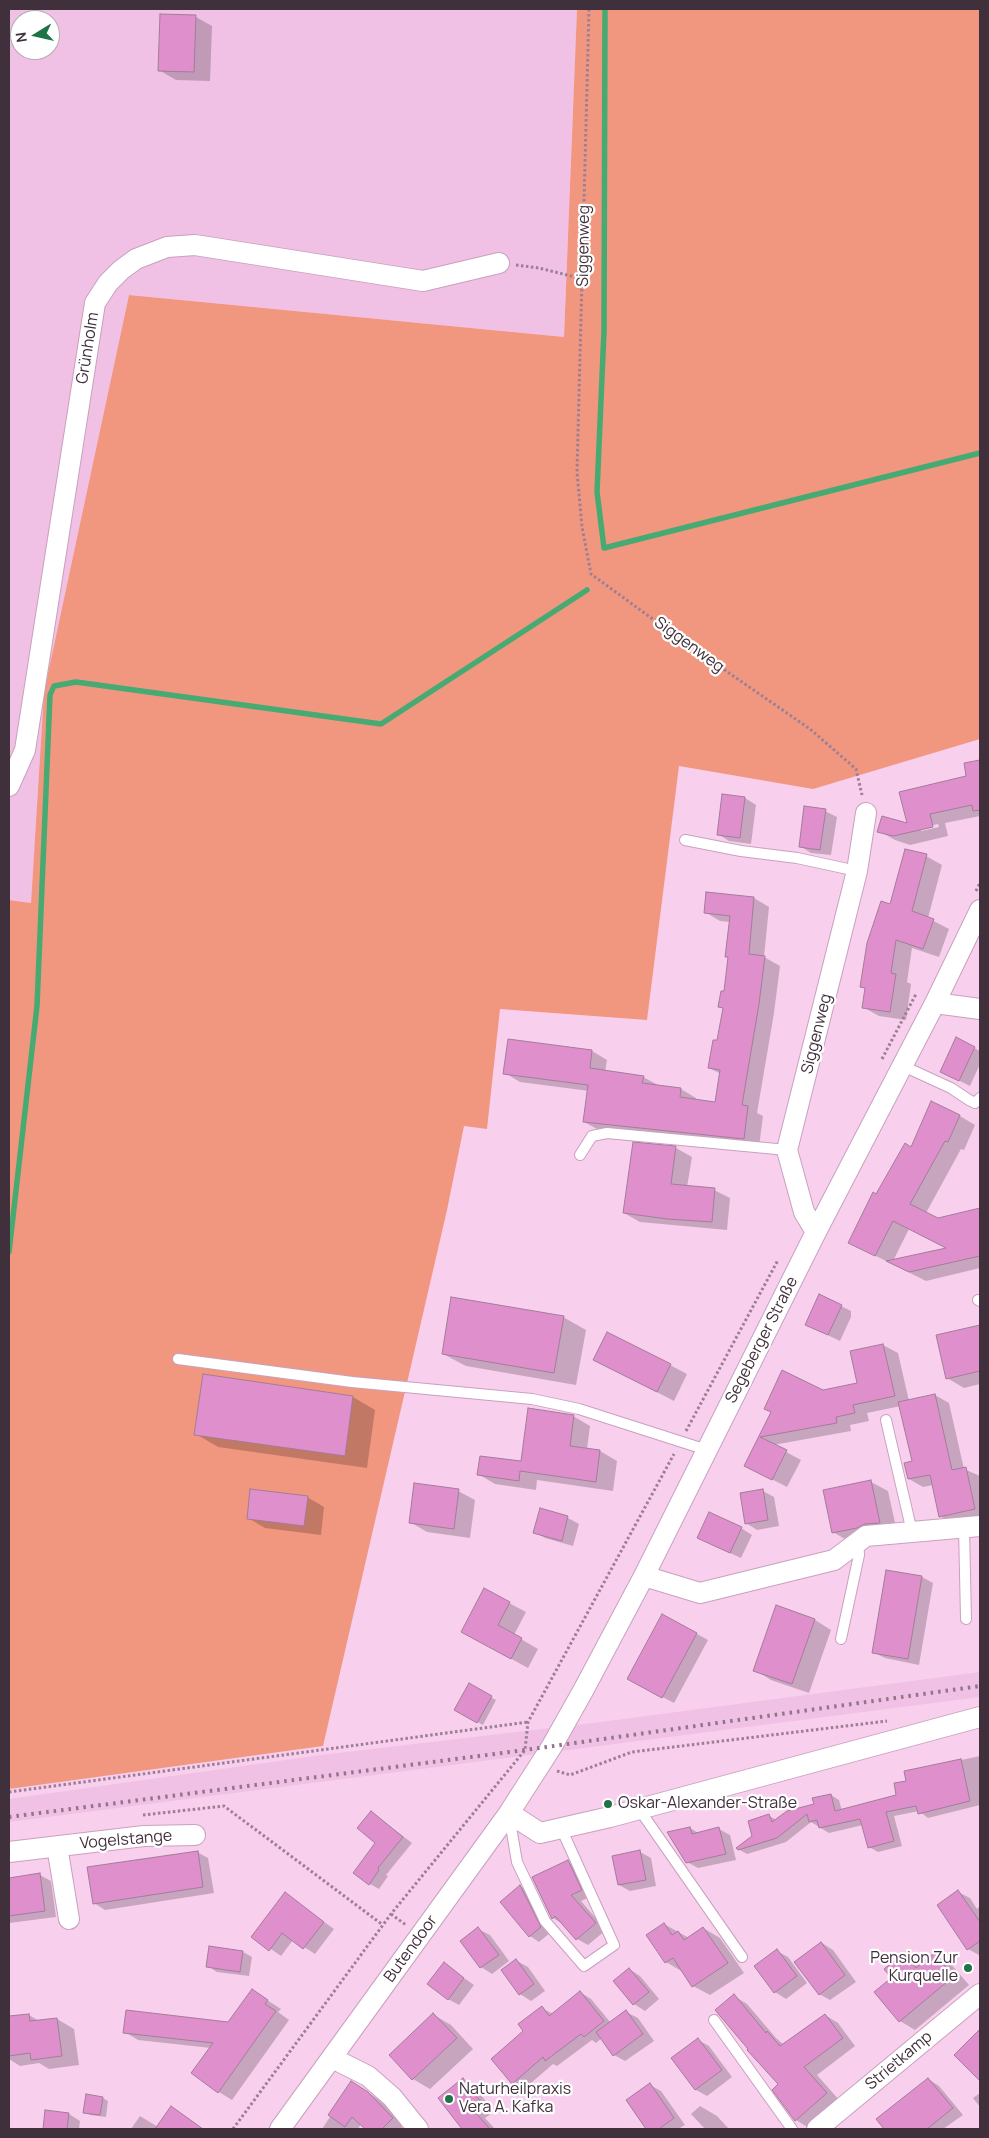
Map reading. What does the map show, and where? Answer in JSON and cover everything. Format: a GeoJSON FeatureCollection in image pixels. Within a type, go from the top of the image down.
{"type":"FeatureCollection","features":[{"type":"Feature","properties":{"kind":"street","name":"Grünholm"},"geometry":{"type":"LineString","coordinates":[[9,786],[25,750],[96,303],[108,283],[136,259],[167,247],[195,244],[423,280],[499,263]]}},
{"type":"Feature","properties":{"kind":"street","name":"Siggenweg"},"geometry":{"type":"LineString","coordinates":[[816,1232],[804,1212],[787,1150],[857,871],[866,813]]}},
{"type":"Feature","properties":{"kind":"street","name":"Segeberger Straße"},"geometry":{"type":"LineString","coordinates":[[538,1766],[584,1690],[644,1576],[816,1232],[935,1003],[976,905]]}},
{"type":"Feature","properties":{"kind":"street"},"geometry":{"type":"LineString","coordinates":[[935,1003],[980,1009]]}},
{"type":"Feature","properties":{"kind":"street"},"geometry":{"type":"LineString","coordinates":[[644,1576],[700,1594],[834,1560],[866,1536],[972,1526]]}},
{"type":"Feature","properties":{"kind":"street"},"geometry":{"type":"LineString","coordinates":[[509,1813],[540,1833],[980,1717]]}},
{"type":"Feature","properties":{"kind":"street","name":"Butendoor"},"geometry":{"type":"LineString","coordinates":[[280,2129],[509,1813],[538,1766]]}},
{"type":"Feature","properties":{"kind":"street","name":"Vogelstange"},"geometry":{"type":"LineString","coordinates":[[9,1852],[144,1836],[195,1835]]}},
{"type":"Feature","properties":{"kind":"street","name":"Vogelstange"},"geometry":{"type":"LineString","coordinates":[[57,1846],[69,1919]]}},
{"type":"Feature","properties":{"kind":"street","name":"Strietkamp"},"geometry":{"type":"LineString","coordinates":[[817,2129],[980,1994]]}},
{"type":"Feature","properties":{"kind":"street"},"geometry":{"type":"LineString","coordinates":[[332,2058],[368,2076],[392,2097],[418,2129]]}},
{"type":"Feature","properties":{"kind":"lane"},"geometry":{"type":"LineString","coordinates":[[685,840],[741,851],[797,858],[857,871]]}},
{"type":"Feature","properties":{"kind":"lane"},"geometry":{"type":"LineString","coordinates":[[903,1066],[951,1088],[975,1103],[980,1098]]}},
{"type":"Feature","properties":{"kind":"lane"},"geometry":{"type":"LineString","coordinates":[[580,1155],[592,1136],[607,1133],[787,1150]]}},
{"type":"Feature","properties":{"kind":"lane"},"geometry":{"type":"LineString","coordinates":[[178,1359],[352,1382],[532,1399],[579,1409],[707,1450]]}},
{"type":"Feature","properties":{"kind":"lane"},"geometry":{"type":"LineString","coordinates":[[886,1420],[912,1532]]}},
{"type":"Feature","properties":{"kind":"lane"},"geometry":{"type":"LineString","coordinates":[[966,1619],[972,1526]]}},
{"type":"Feature","properties":{"kind":"lane"},"geometry":{"type":"LineString","coordinates":[[841,1639],[859,1556],[858,1542]]}},
{"type":"Feature","properties":{"kind":"lane"},"geometry":{"type":"LineString","coordinates":[[640,1808],[742,1957]]}},
{"type":"Feature","properties":{"kind":"lane"},"geometry":{"type":"LineString","coordinates":[[509,1813],[517,1862],[545,1921],[584,1966],[614,1944],[561,1828]]}},
{"type":"Feature","properties":{"kind":"lane"},"geometry":{"type":"LineString","coordinates":[[714,2020],[792,2129]]}},
{"type":"Feature","properties":{"kind":"path","name":"Siggenweg"},"geometry":{"type":"LineString","coordinates":[[589,9],[584,279],[577,472],[582,527],[591,574],[810,729],[856,769],[866,813]]}},
{"type":"Feature","properties":{"kind":"path"},"geometry":{"type":"LineString","coordinates":[[499,263],[539,268],[584,279]]}},
{"type":"Feature","properties":{"kind":"path"},"geometry":{"type":"LineString","coordinates":[[976,905],[980,883]]}},
{"type":"Feature","properties":{"kind":"path"},"geometry":{"type":"LineString","coordinates":[[878,1066],[918,990]]}},
{"type":"Feature","properties":{"kind":"path"},"geometry":{"type":"LineString","coordinates":[[233,2129],[391,1914],[525,1750],[528,1722],[781,1254]]}},
{"type":"Feature","properties":{"kind":"path"},"geometry":{"type":"LineString","coordinates":[[538,1766],[570,1775],[632,1752],[895,1721]]}},
{"type":"Feature","properties":{"kind":"path"},"geometry":{"type":"LineString","coordinates":[[9,1792],[528,1722]]}},
{"type":"Feature","properties":{"kind":"shaded area"},"geometry":{"type":"Polygon","coordinates":[[[9,9],[577,9],[564,337],[129,295],[44,692],[31,903],[9,900],[9,9]]]}},
{"type":"Feature","properties":{"kind":"shaded area"},"geometry":{"type":"Polygon","coordinates":[[[577,9],[980,9],[980,739],[813,789],[679,766],[647,1020],[500,1009],[487,1129],[464,1126],[447,1210],[323,1746],[9,1789],[9,900],[31,903],[44,692],[129,295],[564,337],[577,9]]]}},
{"type":"Feature","properties":{"kind":"shaded area"},"geometry":{"type":"Polygon","coordinates":[[[980,1672],[980,1697],[9,1822],[9,1799],[321,1755],[593,1723],[980,1672]]]}},
{"type":"Feature","properties":{"kind":"building"},"geometry":{"type":"Polygon","coordinates":[[[160,14],[196,15],[194,72],[158,71],[160,14]]]}},
{"type":"Feature","properties":{"kind":"building"},"geometry":{"type":"Polygon","coordinates":[[[980,760],[980,810],[973,811],[972,805],[930,814],[933,827],[893,836],[877,832],[882,816],[907,823],[899,792],[966,776],[964,763],[980,760]]]}},
{"type":"Feature","properties":{"kind":"building"},"geometry":{"type":"Polygon","coordinates":[[[722,794],[745,797],[740,838],[717,835],[722,794]]]}},
{"type":"Feature","properties":{"kind":"building"},"geometry":{"type":"Polygon","coordinates":[[[804,806],[826,809],[820,850],[799,847],[804,806]]]}},
{"type":"Feature","properties":{"kind":"building"},"geometry":{"type":"Polygon","coordinates":[[[905,849],[927,854],[912,911],[934,919],[923,949],[896,940],[891,973],[896,974],[890,1012],[862,1008],[865,988],[860,987],[867,943],[881,901],[890,904],[905,849]]]}},
{"type":"Feature","properties":{"kind":"building"},"geometry":{"type":"Polygon","coordinates":[[[706,892],[754,897],[749,954],[765,956],[742,1105],[748,1106],[744,1139],[583,1122],[588,1085],[503,1074],[508,1039],[592,1050],[590,1068],[644,1076],[642,1083],[681,1088],[680,1097],[715,1102],[720,1070],[708,1068],[713,1040],[717,1040],[723,1008],[718,1007],[721,991],[724,991],[728,957],[725,957],[730,916],[704,913],[706,892]]]}},
{"type":"Feature","properties":{"kind":"building"},"geometry":{"type":"Polygon","coordinates":[[[956,1037],[975,1047],[959,1081],[940,1072],[956,1037]]]}},
{"type":"Feature","properties":{"kind":"building"},"geometry":{"type":"Polygon","coordinates":[[[931,1101],[960,1115],[948,1142],[945,1141],[910,1204],[938,1218],[980,1208],[980,1256],[909,1272],[886,1261],[946,1248],[893,1221],[875,1256],[848,1243],[873,1192],[876,1194],[905,1143],[911,1147],[931,1101]]]}},
{"type":"Feature","properties":{"kind":"building"},"geometry":{"type":"Polygon","coordinates":[[[633,1142],[676,1146],[671,1184],[715,1188],[712,1222],[667,1219],[623,1213],[633,1142]]]}},
{"type":"Feature","properties":{"kind":"building"},"geometry":{"type":"Polygon","coordinates":[[[819,1294],[842,1305],[828,1335],[805,1325],[819,1294]]]}},
{"type":"Feature","properties":{"kind":"building"},"geometry":{"type":"Polygon","coordinates":[[[451,1297],[564,1316],[554,1373],[442,1354],[451,1297]]]}},
{"type":"Feature","properties":{"kind":"building"},"geometry":{"type":"Polygon","coordinates":[[[980,1325],[980,1371],[946,1379],[936,1335],[980,1325]]]}},
{"type":"Feature","properties":{"kind":"building"},"geometry":{"type":"Polygon","coordinates":[[[607,1332],[671,1364],[657,1392],[593,1360],[607,1332]]]}},
{"type":"Feature","properties":{"kind":"building"},"geometry":{"type":"Polygon","coordinates":[[[883,1344],[895,1396],[853,1405],[855,1413],[836,1417],[837,1423],[760,1437],[787,1450],[772,1480],[744,1466],[771,1412],[764,1409],[782,1370],[823,1390],[857,1383],[850,1351],[883,1344]]]}},
{"type":"Feature","properties":{"kind":"building"},"geometry":{"type":"Polygon","coordinates":[[[203,1374],[353,1396],[345,1456],[194,1435],[203,1374]]]}},
{"type":"Feature","properties":{"kind":"building"},"geometry":{"type":"Polygon","coordinates":[[[935,1394],[952,1470],[966,1467],[975,1509],[939,1517],[930,1475],[908,1479],[904,1463],[912,1461],[898,1402],[935,1394]]]}},
{"type":"Feature","properties":{"kind":"building"},"geometry":{"type":"Polygon","coordinates":[[[528,1408],[574,1415],[570,1446],[600,1450],[596,1482],[520,1471],[519,1481],[477,1475],[480,1456],[521,1461],[528,1408]]]}},
{"type":"Feature","properties":{"kind":"building"},"geometry":{"type":"Polygon","coordinates":[[[871,1480],[880,1523],[865,1524],[857,1528],[832,1533],[823,1490],[871,1480]]]}},
{"type":"Feature","properties":{"kind":"building"},"geometry":{"type":"Polygon","coordinates":[[[414,1483],[459,1489],[454,1529],[409,1523],[414,1483]]]}},
{"type":"Feature","properties":{"kind":"building"},"geometry":{"type":"Polygon","coordinates":[[[250,1489],[308,1496],[304,1526],[247,1519],[250,1489]]]}},
{"type":"Feature","properties":{"kind":"building"},"geometry":{"type":"Polygon","coordinates":[[[763,1489],[768,1520],[745,1524],[740,1493],[763,1489]]]}},
{"type":"Feature","properties":{"kind":"building"},"geometry":{"type":"Polygon","coordinates":[[[540,1508],[568,1516],[562,1541],[533,1533],[540,1508]]]}},
{"type":"Feature","properties":{"kind":"building"},"geometry":{"type":"Polygon","coordinates":[[[709,1512],[742,1527],[730,1553],[697,1538],[709,1512]]]}},
{"type":"Feature","properties":{"kind":"building"},"geometry":{"type":"Polygon","coordinates":[[[886,1570],[922,1576],[908,1659],[872,1653],[886,1570]]]}},
{"type":"Feature","properties":{"kind":"building"},"geometry":{"type":"Polygon","coordinates":[[[484,1588],[510,1602],[498,1625],[522,1638],[511,1659],[461,1632],[484,1588]]]}},
{"type":"Feature","properties":{"kind":"building"},"geometry":{"type":"Polygon","coordinates":[[[776,1605],[815,1619],[792,1684],[753,1671],[776,1605]]]}},
{"type":"Feature","properties":{"kind":"building"},"geometry":{"type":"Polygon","coordinates":[[[662,1614],[697,1633],[662,1698],[627,1679],[662,1614]]]}},
{"type":"Feature","properties":{"kind":"building"},"geometry":{"type":"Polygon","coordinates":[[[469,1683],[492,1696],[477,1723],[454,1710],[469,1683]]]}},
{"type":"Feature","properties":{"kind":"building"},"geometry":{"type":"Polygon","coordinates":[[[961,1759],[970,1801],[918,1814],[916,1806],[886,1812],[894,1841],[868,1848],[860,1819],[819,1828],[817,1820],[809,1822],[807,1814],[777,1838],[738,1850],[736,1848],[752,1836],[748,1821],[769,1814],[772,1822],[787,1811],[814,1804],[812,1798],[831,1794],[835,1811],[896,1795],[894,1783],[906,1781],[904,1771],[961,1759]]]}},
{"type":"Feature","properties":{"kind":"building"},"geometry":{"type":"Polygon","coordinates":[[[371,1811],[403,1837],[378,1868],[379,1870],[369,1885],[353,1873],[375,1843],[357,1828],[371,1811]]]}},
{"type":"Feature","properties":{"kind":"building"},"geometry":{"type":"Polygon","coordinates":[[[690,1827],[692,1834],[719,1827],[726,1854],[686,1863],[667,1832],[690,1827]]]}},
{"type":"Feature","properties":{"kind":"building"},"geometry":{"type":"Polygon","coordinates":[[[640,1850],[646,1880],[618,1885],[612,1856],[640,1850]]]}},
{"type":"Feature","properties":{"kind":"building"},"geometry":{"type":"Polygon","coordinates":[[[198,1851],[203,1887],[93,1904],[87,1867],[198,1851]]]}},
{"type":"Feature","properties":{"kind":"building"},"geometry":{"type":"Polygon","coordinates":[[[568,1860],[582,1890],[571,1895],[596,1923],[576,1940],[555,1916],[552,1919],[532,1877],[568,1860]]]}},
{"type":"Feature","properties":{"kind":"building"},"geometry":{"type":"Polygon","coordinates":[[[40,1873],[45,1911],[9,1916],[9,1878],[40,1873]]]}},
{"type":"Feature","properties":{"kind":"building"},"geometry":{"type":"Polygon","coordinates":[[[520,1885],[541,1927],[529,1937],[500,1902],[520,1885]]]}},
{"type":"Feature","properties":{"kind":"building"},"geometry":{"type":"Polygon","coordinates":[[[958,1890],[980,1922],[980,1941],[967,1950],[937,1905],[958,1890]]]}},
{"type":"Feature","properties":{"kind":"building"},"geometry":{"type":"Polygon","coordinates":[[[285,1892],[324,1922],[303,1949],[282,1933],[269,1951],[251,1937],[285,1892]]]}},
{"type":"Feature","properties":{"kind":"building"},"geometry":{"type":"Polygon","coordinates":[[[664,1923],[672,1935],[678,1931],[684,1940],[703,1927],[728,1963],[692,1987],[673,1958],[665,1963],[646,1935],[664,1923]]]}},
{"type":"Feature","properties":{"kind":"building"},"geometry":{"type":"Polygon","coordinates":[[[478,1927],[499,1955],[480,1968],[460,1941],[478,1927]]]}},
{"type":"Feature","properties":{"kind":"building"},"geometry":{"type":"Polygon","coordinates":[[[821,1942],[845,1975],[819,1995],[794,1962],[821,1942]]]}},
{"type":"Feature","properties":{"kind":"building"},"geometry":{"type":"Polygon","coordinates":[[[209,1946],[243,1951],[240,1972],[206,1967],[209,1946]]]}},
{"type":"Feature","properties":{"kind":"building"},"geometry":{"type":"Polygon","coordinates":[[[777,1949],[797,1976],[774,1993],[754,1966],[777,1949]]]}},
{"type":"Feature","properties":{"kind":"building"},"geometry":{"type":"Polygon","coordinates":[[[904,1953],[916,1968],[934,1953],[954,1976],[899,2022],[874,1992],[891,1978],[884,1969],[904,1953]]]}},
{"type":"Feature","properties":{"kind":"building"},"geometry":{"type":"Polygon","coordinates":[[[516,1959],[534,1984],[519,1995],[501,1970],[516,1959]]]}},
{"type":"Feature","properties":{"kind":"building"},"geometry":{"type":"Polygon","coordinates":[[[444,1962],[464,1978],[448,2000],[427,1984],[444,1962]]]}},
{"type":"Feature","properties":{"kind":"building"},"geometry":{"type":"Polygon","coordinates":[[[629,1968],[649,1992],[633,2005],[613,1981],[629,1968]]]}},
{"type":"Feature","properties":{"kind":"building"},"geometry":{"type":"Polygon","coordinates":[[[252,1989],[268,2000],[265,2004],[276,2011],[218,2093],[191,2073],[213,2043],[123,2033],[126,2010],[228,2022],[252,1989]]]}},
{"type":"Feature","properties":{"kind":"building"},"geometry":{"type":"Polygon","coordinates":[[[580,1991],[604,2021],[584,2037],[581,2034],[545,2061],[543,2057],[512,2084],[491,2059],[523,2031],[518,2024],[542,2006],[549,2016],[580,1991]]]}},
{"type":"Feature","properties":{"kind":"building"},"geometry":{"type":"Polygon","coordinates":[[[734,1994],[766,2033],[767,2031],[780,2046],[825,2014],[843,2038],[804,2067],[827,2093],[795,2121],[772,2090],[778,2084],[747,2050],[715,2010],[734,1994]]]}},
{"type":"Feature","properties":{"kind":"building"},"geometry":{"type":"Polygon","coordinates":[[[626,2010],[643,2034],[613,2056],[596,2032],[626,2010]]]}},
{"type":"Feature","properties":{"kind":"building"},"geometry":{"type":"Polygon","coordinates":[[[433,2013],[457,2038],[412,2080],[389,2055],[433,2013]]]}},
{"type":"Feature","properties":{"kind":"building"},"geometry":{"type":"Polygon","coordinates":[[[29,2014],[30,2021],[57,2018],[62,2056],[31,2060],[30,2053],[9,2056],[9,2016],[29,2014]]]}},
{"type":"Feature","properties":{"kind":"building"},"geometry":{"type":"Polygon","coordinates":[[[980,2029],[980,2081],[954,2055],[980,2029]]]}},
{"type":"Feature","properties":{"kind":"building"},"geometry":{"type":"Polygon","coordinates":[[[698,2038],[722,2070],[695,2090],[671,2058],[698,2038]]]}},
{"type":"Feature","properties":{"kind":"building"},"geometry":{"type":"Polygon","coordinates":[[[463,2078],[483,2105],[475,2112],[490,2129],[462,2129],[438,2098],[463,2078]]]}},
{"type":"Feature","properties":{"kind":"building"},"geometry":{"type":"Polygon","coordinates":[[[928,2078],[953,2108],[927,2129],[884,2129],[876,2119],[928,2078]]]}},
{"type":"Feature","properties":{"kind":"building"},"geometry":{"type":"Polygon","coordinates":[[[351,2081],[368,2092],[393,2118],[382,2129],[365,2129],[352,2117],[345,2127],[328,2115],[351,2081]]]}},
{"type":"Feature","properties":{"kind":"building"},"geometry":{"type":"Polygon","coordinates":[[[650,2083],[674,2118],[659,2129],[646,2129],[626,2100],[650,2083]]]}},
{"type":"Feature","properties":{"kind":"building"},"geometry":{"type":"Polygon","coordinates":[[[86,2094],[103,2097],[100,2115],[83,2113],[86,2094]]]}},
{"type":"Feature","properties":{"kind":"building"},"geometry":{"type":"Polygon","coordinates":[[[171,2106],[203,2129],[155,2129],[171,2106]]]}},
{"type":"Feature","properties":{"kind":"building"},"geometry":{"type":"Polygon","coordinates":[[[45,2110],[69,2113],[67,2129],[43,2129],[45,2110]]]}},
{"type":"Feature","properties":{"kind":"waterway"},"geometry":{"type":"LineString","coordinates":[[605,9],[604,331],[597,492],[604,548],[980,453]]}},
{"type":"Feature","properties":{"kind":"waterway"},"geometry":{"type":"LineString","coordinates":[[9,1252],[37,1006],[50,695],[54,686],[76,682],[381,724],[587,590]]}},
{"type":"Feature","properties":{"kind":"railway"},"geometry":{"type":"LineString","coordinates":[[9,1817],[525,1750],[980,1686]]}},
{"type":"Feature","properties":{"kind":"place","name":"Oskar-Alexander-Straße"},"geometry":{"type":"Point","coordinates":[608,1804]}},
{"type":"Feature","properties":{"kind":"place","name":"Pension Zur Kurquelle"},"geometry":{"type":"Point","coordinates":[968,1968]}},
{"type":"Feature","properties":{"kind":"place","name":"Naturheilpraxis Vera A. Kafka"},"geometry":{"type":"Point","coordinates":[449,2099]}}]}
